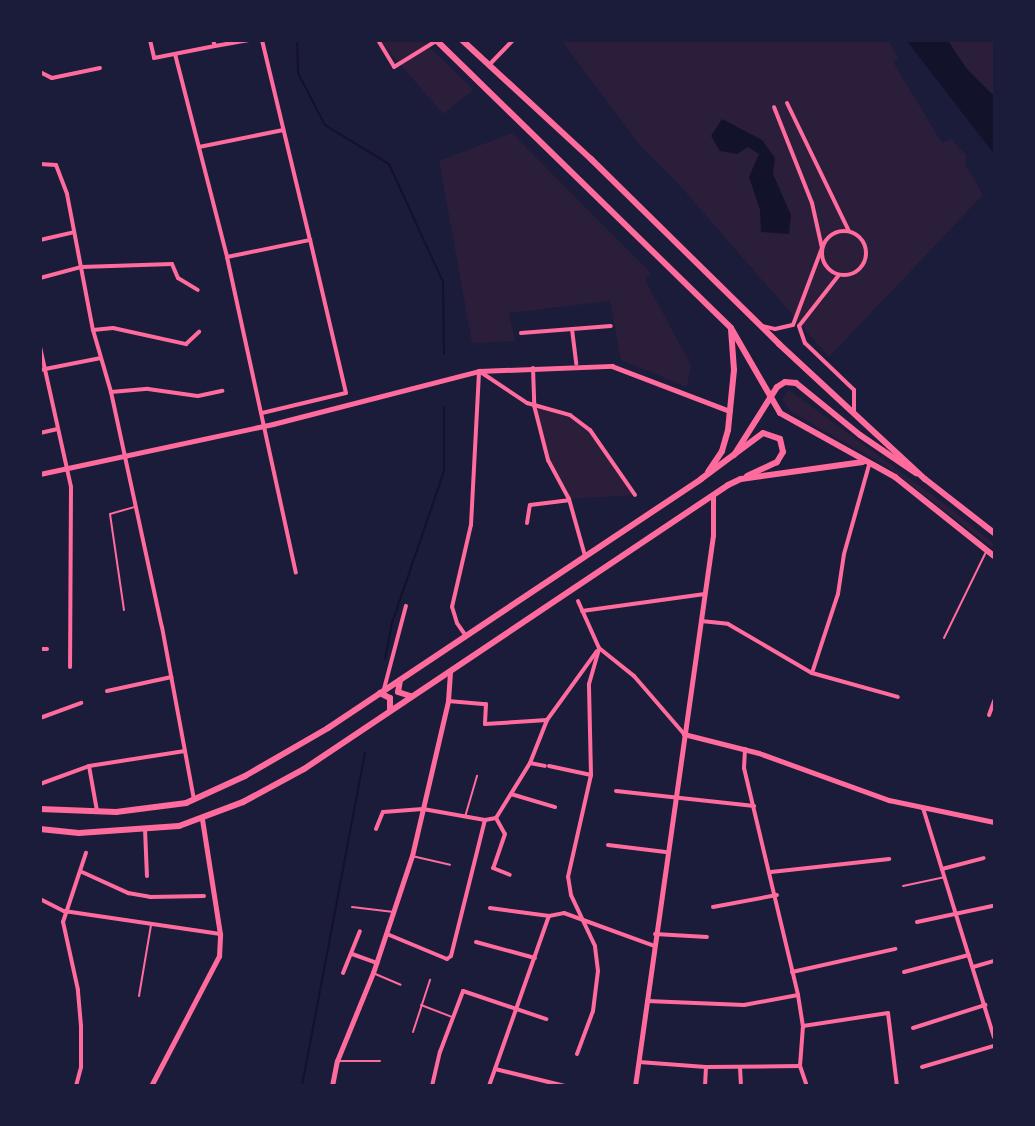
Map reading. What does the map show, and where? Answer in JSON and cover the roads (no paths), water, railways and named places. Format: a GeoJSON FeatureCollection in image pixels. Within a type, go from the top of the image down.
{"type":"FeatureCollection","features":[{"type":"Feature","properties":{"kind":"main road"},"geometry":{"type":"LineString","coordinates":[[462,40],[644,209],[760,325],[925,479]]}},
{"type":"Feature","properties":{"kind":"main road"},"geometry":{"type":"LineString","coordinates":[[436,41],[731,328],[780,413],[792,423],[866,464],[895,477],[994,556]]}},
{"type":"Feature","properties":{"kind":"main road"},"geometry":{"type":"LineString","coordinates":[[701,479],[722,451],[730,411],[735,370],[731,328]]}},
{"type":"Feature","properties":{"kind":"main road"},"geometry":{"type":"LineString","coordinates":[[732,458],[785,382],[796,383],[860,435],[925,479],[994,533]]}},
{"type":"Feature","properties":{"kind":"main road"},"geometry":{"type":"LineString","coordinates":[[40,809],[96,811],[194,800],[284,756],[701,479],[763,433],[780,439],[783,452],[777,462],[713,494],[450,671],[272,787],[202,819],[145,829],[79,833],[40,829]]}},
{"type":"Feature","properties":{"kind":"main road"},"geometry":{"type":"LineString","coordinates":[[741,479],[866,464]]}},
{"type":"Feature","properties":{"kind":"main road"},"geometry":{"type":"LineString","coordinates":[[635,1086],[673,800],[713,535],[713,494]]}},
{"type":"Feature","properties":{"kind":"main road"},"geometry":{"type":"LineString","coordinates":[[400,680],[398,692],[410,696]]}},
{"type":"Feature","properties":{"kind":"main road"},"geometry":{"type":"LineString","coordinates":[[382,691],[390,698],[390,709]]}},
{"type":"Feature","properties":{"kind":"main road"},"geometry":{"type":"LineString","coordinates":[[151,1086],[219,956],[220,934],[202,819]]}},
{"type":"Feature","properties":{"kind":"street"},"geometry":{"type":"LineString","coordinates":[[150,40],[154,58],[214,43],[250,40]]}},
{"type":"Feature","properties":{"kind":"street"},"geometry":{"type":"LineString","coordinates":[[262,40],[346,393],[262,413]]}},
{"type":"Feature","properties":{"kind":"street"},"geometry":{"type":"LineString","coordinates":[[378,40],[394,67],[436,41]]}},
{"type":"Feature","properties":{"kind":"street"},"geometry":{"type":"LineString","coordinates":[[489,65],[513,40]]}},
{"type":"Feature","properties":{"kind":"street"},"geometry":{"type":"LineString","coordinates":[[176,54],[227,257],[296,573]]}},
{"type":"Feature","properties":{"kind":"street"},"geometry":{"type":"LineString","coordinates":[[40,72],[52,78],[100,68]]}},
{"type":"Feature","properties":{"kind":"street"},"geometry":{"type":"LineString","coordinates":[[787,104],[849,231],[865,243],[866,257],[859,270],[839,275],[799,326]]}},
{"type":"Feature","properties":{"kind":"street"},"geometry":{"type":"LineString","coordinates":[[774,107],[812,202],[827,268],[839,275]]}},
{"type":"Feature","properties":{"kind":"street"},"geometry":{"type":"LineString","coordinates":[[199,147],[283,130]]}},
{"type":"Feature","properties":{"kind":"street"},"geometry":{"type":"LineString","coordinates":[[40,164],[56,165],[61,175],[93,330],[111,392],[123,458],[172,677],[194,800]]}},
{"type":"Feature","properties":{"kind":"street"},"geometry":{"type":"LineString","coordinates":[[793,324],[822,248],[835,232],[849,231]]}},
{"type":"Feature","properties":{"kind":"street"},"geometry":{"type":"LineString","coordinates":[[40,240],[74,232]]}},
{"type":"Feature","properties":{"kind":"street"},"geometry":{"type":"LineString","coordinates":[[227,257],[310,240]]}},
{"type":"Feature","properties":{"kind":"street"},"geometry":{"type":"LineString","coordinates":[[40,278],[81,267],[172,264],[178,278],[198,290]]}},
{"type":"Feature","properties":{"kind":"street"},"geometry":{"type":"LineString","coordinates":[[760,325],[775,328],[793,324],[799,326]]}},
{"type":"Feature","properties":{"kind":"street"},"geometry":{"type":"LineString","coordinates":[[521,333],[610,326]]}},
{"type":"Feature","properties":{"kind":"street"},"geometry":{"type":"LineString","coordinates":[[799,326],[805,343],[854,390],[854,411]]}},
{"type":"Feature","properties":{"kind":"street"},"geometry":{"type":"LineString","coordinates":[[93,330],[113,328],[186,344],[199,332]]}},
{"type":"Feature","properties":{"kind":"street"},"geometry":{"type":"LineString","coordinates":[[572,329],[576,364]]}},
{"type":"Feature","properties":{"kind":"street"},"geometry":{"type":"LineString","coordinates":[[40,347],[43,370],[71,487],[70,667]]}},
{"type":"Feature","properties":{"kind":"street"},"geometry":{"type":"LineString","coordinates":[[43,370],[101,358]]}},
{"type":"Feature","properties":{"kind":"street"},"geometry":{"type":"LineString","coordinates":[[40,474],[265,426],[479,371],[576,364],[612,366],[730,411]]}},
{"type":"Feature","properties":{"kind":"street"},"geometry":{"type":"LineString","coordinates":[[533,367],[534,405],[548,460],[569,500],[585,556]]}},
{"type":"Feature","properties":{"kind":"street"},"geometry":{"type":"LineString","coordinates":[[479,371],[534,405],[570,416],[590,430],[635,495]]}},
{"type":"Feature","properties":{"kind":"street"},"geometry":{"type":"LineString","coordinates":[[466,636],[452,607],[471,525],[479,371]]}},
{"type":"Feature","properties":{"kind":"street"},"geometry":{"type":"LineString","coordinates":[[111,392],[148,389],[198,396],[222,391]]}},
{"type":"Feature","properties":{"kind":"street"},"geometry":{"type":"LineString","coordinates":[[40,433],[58,429]]}},
{"type":"Feature","properties":{"kind":"street"},"geometry":{"type":"LineString","coordinates":[[812,673],[838,594],[844,554],[866,464]]}},
{"type":"Feature","properties":{"kind":"street"},"geometry":{"type":"LineString","coordinates":[[527,523],[530,505],[569,500]]}},
{"type":"Feature","properties":{"kind":"street"},"geometry":{"type":"LineString","coordinates":[[582,611],[705,594]]}},
{"type":"Feature","properties":{"kind":"street"},"geometry":{"type":"LineString","coordinates":[[578,601],[599,648],[634,676],[684,734],[745,749],[826,780],[923,808],[994,823]]}},
{"type":"Feature","properties":{"kind":"street"},"geometry":{"type":"LineString","coordinates":[[382,691],[406,606]]}},
{"type":"Feature","properties":{"kind":"street"},"geometry":{"type":"LineString","coordinates":[[701,621],[728,624],[765,649],[812,673],[898,697]]}},
{"type":"Feature","properties":{"kind":"street"},"geometry":{"type":"LineString","coordinates":[[376,829],[383,812],[423,809],[485,820],[496,818],[530,763],[547,720],[599,648]]}},
{"type":"Feature","properties":{"kind":"street"},"geometry":{"type":"LineString","coordinates":[[576,1054],[592,1011],[598,971],[595,946],[570,895],[568,877],[591,775],[589,684],[599,648]]}},
{"type":"Feature","properties":{"kind":"street"},"geometry":{"type":"LineString","coordinates":[[40,649],[47,649]]}},
{"type":"Feature","properties":{"kind":"street"},"geometry":{"type":"LineString","coordinates":[[332,1086],[337,1061],[373,973],[412,856],[448,701],[450,671]]}},
{"type":"Feature","properties":{"kind":"street"},"geometry":{"type":"LineString","coordinates":[[107,691],[172,677]]}},
{"type":"Feature","properties":{"kind":"street"},"geometry":{"type":"LineString","coordinates":[[448,701],[486,704],[485,724],[547,720]]}},
{"type":"Feature","properties":{"kind":"street"},"geometry":{"type":"LineString","coordinates":[[989,715],[994,701]]}},
{"type":"Feature","properties":{"kind":"street"},"geometry":{"type":"LineString","coordinates":[[40,718],[81,703]]}},
{"type":"Feature","properties":{"kind":"street"},"geometry":{"type":"LineString","coordinates":[[745,749],[744,768],[777,895],[798,995],[803,1026],[800,1066],[807,1086]]}},
{"type":"Feature","properties":{"kind":"street"},"geometry":{"type":"LineString","coordinates":[[40,784],[89,766],[185,751]]}},
{"type":"Feature","properties":{"kind":"street"},"geometry":{"type":"LineString","coordinates":[[530,763],[591,775]]}},
{"type":"Feature","properties":{"kind":"street"},"geometry":{"type":"LineString","coordinates":[[89,766],[96,811]]}},
{"type":"Feature","properties":{"kind":"street"},"geometry":{"type":"LineString","coordinates":[[616,791],[673,800],[754,806]]}},
{"type":"Feature","properties":{"kind":"street"},"geometry":{"type":"LineString","coordinates":[[511,794],[555,807]]}},
{"type":"Feature","properties":{"kind":"street"},"geometry":{"type":"LineString","coordinates":[[923,808],[992,1022],[994,1037]]}},
{"type":"Feature","properties":{"kind":"street"},"geometry":{"type":"LineString","coordinates":[[496,818],[505,834],[493,868],[510,875]]}},
{"type":"Feature","properties":{"kind":"street"},"geometry":{"type":"LineString","coordinates":[[387,934],[449,958],[485,820]]}},
{"type":"Feature","properties":{"kind":"street"},"geometry":{"type":"LineString","coordinates":[[145,829],[147,876]]}},
{"type":"Feature","properties":{"kind":"street"},"geometry":{"type":"LineString","coordinates":[[608,845],[666,852]]}},
{"type":"Feature","properties":{"kind":"street"},"geometry":{"type":"LineString","coordinates":[[76,1086],[81,1067],[81,1026],[64,911],[82,872],[86,853]]}},
{"type":"Feature","properties":{"kind":"street"},"geometry":{"type":"LineString","coordinates":[[942,869],[984,858]]}},
{"type":"Feature","properties":{"kind":"street"},"geometry":{"type":"LineString","coordinates":[[771,872],[889,859]]}},
{"type":"Feature","properties":{"kind":"street"},"geometry":{"type":"LineString","coordinates":[[82,872],[128,893],[150,897],[204,896]]}},
{"type":"Feature","properties":{"kind":"street"},"geometry":{"type":"LineString","coordinates":[[713,907],[777,895]]}},
{"type":"Feature","properties":{"kind":"street"},"geometry":{"type":"LineString","coordinates":[[41,901],[64,911],[220,934]]}},
{"type":"Feature","properties":{"kind":"street"},"geometry":{"type":"LineString","coordinates":[[916,922],[957,916],[992,906]]}},
{"type":"Feature","properties":{"kind":"street"},"geometry":{"type":"LineString","coordinates":[[490,908],[549,916],[564,913],[654,946]]}},
{"type":"Feature","properties":{"kind":"street"},"geometry":{"type":"LineString","coordinates":[[489,1086],[549,916]]}},
{"type":"Feature","properties":{"kind":"street"},"geometry":{"type":"LineString","coordinates":[[343,973],[360,931]]}},
{"type":"Feature","properties":{"kind":"street"},"geometry":{"type":"LineString","coordinates":[[655,934],[707,937]]}},
{"type":"Feature","properties":{"kind":"street"},"geometry":{"type":"LineString","coordinates":[[476,942],[535,958]]}},
{"type":"Feature","properties":{"kind":"street"},"geometry":{"type":"LineString","coordinates":[[792,972],[895,949]]}},
{"type":"Feature","properties":{"kind":"street"},"geometry":{"type":"LineString","coordinates":[[352,954],[376,963]]}},
{"type":"Feature","properties":{"kind":"street"},"geometry":{"type":"LineString","coordinates":[[904,972],[969,955]]}},
{"type":"Feature","properties":{"kind":"street"},"geometry":{"type":"LineString","coordinates":[[973,967],[994,961]]}},
{"type":"Feature","properties":{"kind":"street"},"geometry":{"type":"LineString","coordinates":[[432,1086],[453,1017],[466,990],[546,1019]]}},
{"type":"Feature","properties":{"kind":"street"},"geometry":{"type":"LineString","coordinates":[[646,1001],[744,1005],[798,995]]}},
{"type":"Feature","properties":{"kind":"street"},"geometry":{"type":"LineString","coordinates":[[913,1028],[985,1005]]}},
{"type":"Feature","properties":{"kind":"street"},"geometry":{"type":"LineString","coordinates":[[803,1026],[888,1013],[897,1086]]}},
{"type":"Feature","properties":{"kind":"street"},"geometry":{"type":"LineString","coordinates":[[922,1067],[994,1046]]}},
{"type":"Feature","properties":{"kind":"street"},"geometry":{"type":"LineString","coordinates":[[638,1062],[706,1067],[800,1066]]}},
{"type":"Feature","properties":{"kind":"street"},"geometry":{"type":"LineString","coordinates":[[705,1086],[706,1067]]}},
{"type":"Feature","properties":{"kind":"street"},"geometry":{"type":"LineString","coordinates":[[740,1067],[741,1086]]}},
{"type":"Feature","properties":{"kind":"street"},"geometry":{"type":"LineString","coordinates":[[495,1069],[565,1086]]}},
{"type":"Feature","properties":{"kind":"lane"},"geometry":{"type":"LineString","coordinates":[[124,610],[110,514],[134,507]]}},
{"type":"Feature","properties":{"kind":"lane"},"geometry":{"type":"LineString","coordinates":[[944,638],[987,550]]}},
{"type":"Feature","properties":{"kind":"lane"},"geometry":{"type":"LineString","coordinates":[[465,817],[477,776]]}},
{"type":"Feature","properties":{"kind":"lane"},"geometry":{"type":"LineString","coordinates":[[412,856],[450,865]]}},
{"type":"Feature","properties":{"kind":"lane"},"geometry":{"type":"LineString","coordinates":[[903,886],[945,877]]}},
{"type":"Feature","properties":{"kind":"lane"},"geometry":{"type":"LineString","coordinates":[[352,907],[395,912]]}},
{"type":"Feature","properties":{"kind":"lane"},"geometry":{"type":"LineString","coordinates":[[139,996],[152,925]]}},
{"type":"Feature","properties":{"kind":"lane"},"geometry":{"type":"LineString","coordinates":[[373,973],[401,985]]}},
{"type":"Feature","properties":{"kind":"lane"},"geometry":{"type":"LineString","coordinates":[[413,1032],[430,980]]}},
{"type":"Feature","properties":{"kind":"lane"},"geometry":{"type":"LineString","coordinates":[[421,1005],[453,1017]]}},
{"type":"Feature","properties":{"kind":"lane"},"geometry":{"type":"LineString","coordinates":[[337,1061],[380,1060]]}},
{"type":"Feature","properties":{"kind":"waterway"},"geometry":{"type":"LineString","coordinates":[[297,40],[298,73],[325,125],[389,164],[443,282],[444,354]]}},
{"type":"Feature","properties":{"kind":"waterway"},"geometry":{"type":"LineString","coordinates":[[385,659],[392,623],[444,471],[444,407]]}},
{"type":"Feature","properties":{"kind":"waterway"},"geometry":{"type":"LineString","coordinates":[[302,1086],[365,753]]}}]}
